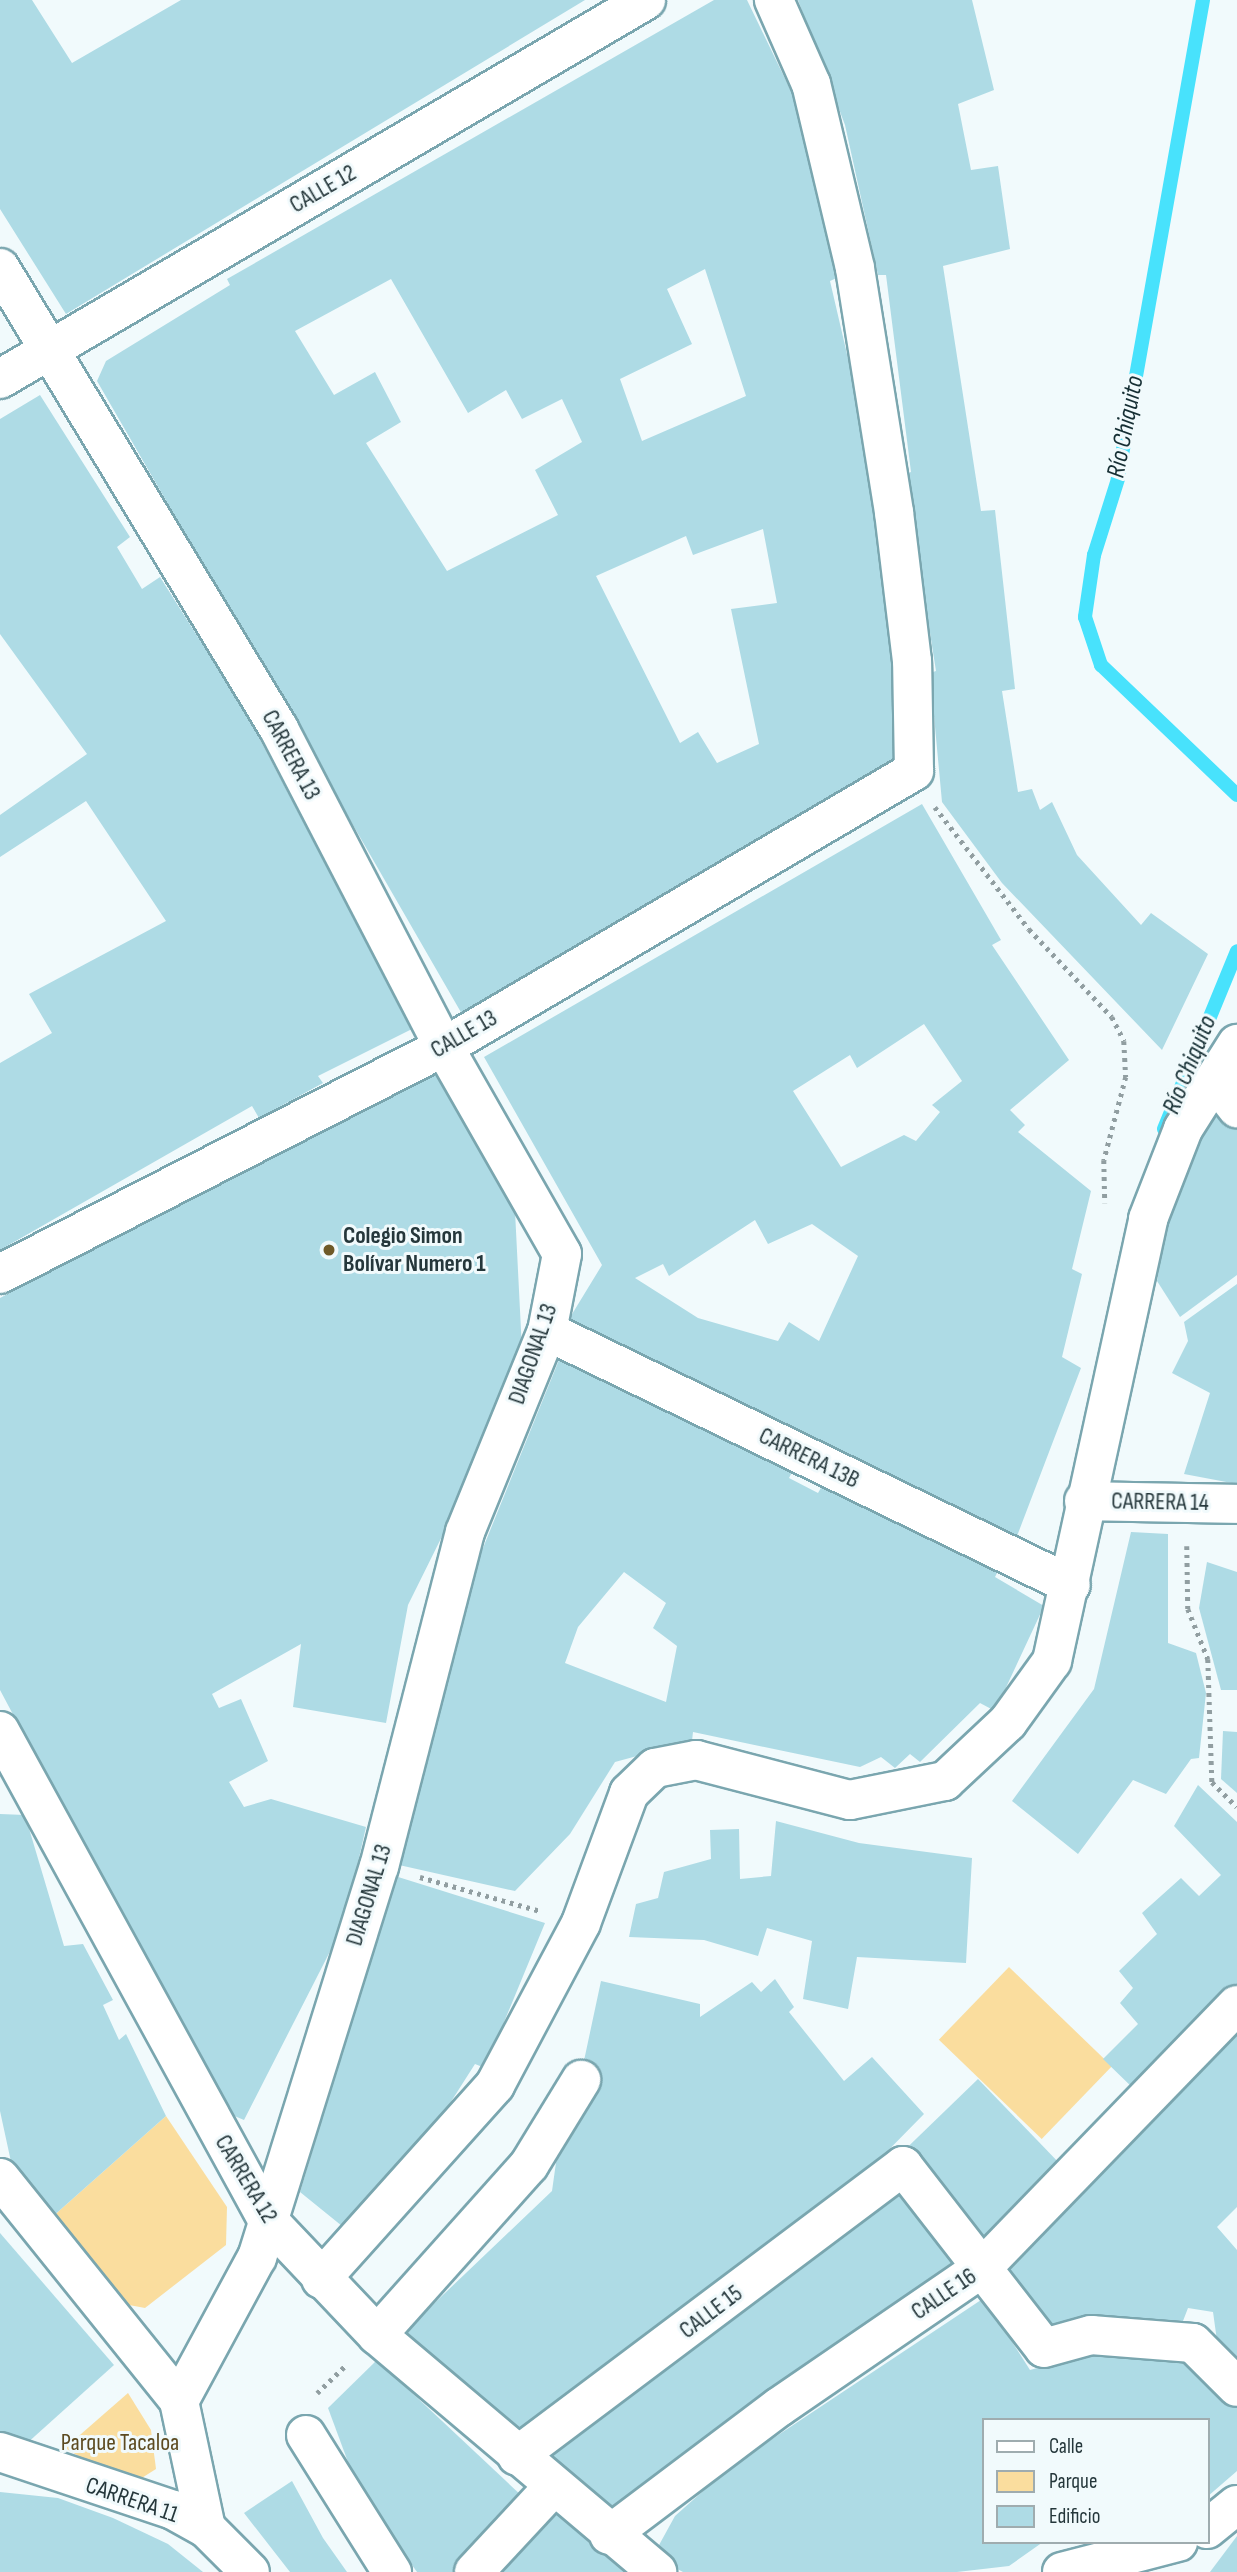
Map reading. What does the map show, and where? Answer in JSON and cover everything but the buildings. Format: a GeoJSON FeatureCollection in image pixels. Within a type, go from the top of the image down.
{"type":"FeatureCollection","features":[{"type":"Feature","properties":{"kind":"street","name":"CALLE 12"},"geometry":{"type":"LineString","coordinates":[[0,379],[646,0]]}},
{"type":"Feature","properties":{"kind":"street"},"geometry":{"type":"LineString","coordinates":[[774,0],[811,84],[855,268],[894,512],[912,661],[914,771]]}},
{"type":"Feature","properties":{"kind":"street","name":"CARRERA 13"},"geometry":{"type":"LineString","coordinates":[[0,268],[279,729],[444,1047],[562,1254]]}},
{"type":"Feature","properties":{"kind":"street","name":"CALLE 13"},"geometry":{"type":"LineString","coordinates":[[0,1274],[444,1047],[914,771]]}},
{"type":"Feature","properties":{"kind":"street"},"geometry":{"type":"LineString","coordinates":[[321,2279],[495,2085],[581,1923],[629,1793],[655,1768],[696,1760],[850,1800],[945,1780],[1008,1722],[1052,1661],[1071,1585],[1084,1501],[1148,1219],[1183,1129],[1226,1094],[1237,1044]]}},
{"type":"Feature","properties":{"kind":"street","name":"DIAGONAL 13"},"geometry":{"type":"LineString","coordinates":[[179,2401],[257,2257],[379,1866],[465,1532],[547,1331],[562,1254]]}},
{"type":"Feature","properties":{"kind":"street","name":"CARRERA 13B"},"geometry":{"type":"LineString","coordinates":[[547,1331],[1071,1585]]}},
{"type":"Feature","properties":{"kind":"street","name":"CARRERA 14"},"geometry":{"type":"LineString","coordinates":[[1084,1501],[1143,1500],[1237,1504]]}},
{"type":"Feature","properties":{"kind":"street","name":"CARRERA 12"},"geometry":{"type":"LineString","coordinates":[[0,1731],[267,2219],[321,2279],[377,2335],[609,2535],[657,2572]]}},
{"type":"Feature","properties":{"kind":"street","name":"CALLE 16"},"geometry":{"type":"LineString","coordinates":[[609,2535],[779,2407],[982,2268],[1237,2005]]}},
{"type":"Feature","properties":{"kind":"street"},"geometry":{"type":"LineString","coordinates":[[377,2335],[529,2165],[581,2080]]}},
{"type":"Feature","properties":{"kind":"street","name":"CALLE 15"},"geometry":{"type":"LineString","coordinates":[[517,2456],[903,2166],[982,2268]]}},
{"type":"Feature","properties":{"kind":"street"},"geometry":{"type":"LineString","coordinates":[[0,2178],[179,2401],[206,2528]]}},
{"type":"Feature","properties":{"kind":"street"},"geometry":{"type":"LineString","coordinates":[[982,2268],[1044,2348],[1091,2334],[1194,2343],[1237,2387]]}},
{"type":"Feature","properties":{"kind":"street"},"geometry":{"type":"LineString","coordinates":[[306,2435],[392,2572]]}},
{"type":"Feature","properties":{"kind":"street","name":"CARRERA 11"},"geometry":{"type":"LineString","coordinates":[[0,2452],[206,2528],[250,2572]]}},
{"type":"Feature","properties":{"kind":"street"},"geometry":{"type":"LineString","coordinates":[[474,2572],[553,2487]]}},
{"type":"Feature","properties":{"kind":"street"},"geometry":{"type":"LineString","coordinates":[[1209,2527],[1237,2505]]}},
{"type":"Feature","properties":{"kind":"street"},"geometry":{"type":"LineString","coordinates":[[1062,2572],[1170,2544]]}},
{"type":"Feature","properties":{"kind":"path"},"geometry":{"type":"LineString","coordinates":[[914,771],[1028,929],[1112,1017],[1124,1041],[1126,1077],[1104,1160],[1105,1204],[1148,1219]]}},
{"type":"Feature","properties":{"kind":"path"},"geometry":{"type":"LineString","coordinates":[[1143,1500],[1186,1531],[1188,1609],[1209,1671],[1212,1782],[1237,1807]]}},
{"type":"Feature","properties":{"kind":"path"},"geometry":{"type":"LineString","coordinates":[[379,1866],[581,1923]]}},
{"type":"Feature","properties":{"kind":"path"},"geometry":{"type":"LineString","coordinates":[[306,2435],[309,2401],[377,2335]]}},
{"type":"Feature","properties":{"kind":"green space"},"geometry":{"type":"Polygon","coordinates":[[[1009,1967],[1112,2066],[1042,2139],[939,2040],[1009,1967]]]}},
{"type":"Feature","properties":{"kind":"green space"},"geometry":{"type":"Polygon","coordinates":[[[166,2116],[227,2207],[226,2245],[145,2308],[129,2305],[51,2218],[166,2116]]]}},
{"type":"Feature","properties":{"kind":"green space","name":"Parque Tacaloa"},"geometry":{"type":"Polygon","coordinates":[[[128,2393],[151,2430],[156,2469],[129,2486],[65,2448],[128,2393]]]}},
{"type":"Feature","properties":{"kind":"waterway","name":"Río Chiquito"},"geometry":{"type":"LineString","coordinates":[[1203,0],[1118,479],[1094,555],[1085,617],[1101,665],[1237,795]]}},
{"type":"Feature","properties":{"kind":"waterway","name":"Río Chiquito"},"geometry":{"type":"LineString","coordinates":[[1164,1129],[1237,951]]}},
{"type":"Feature","properties":{"kind":"place","name":"Colegio Simon Bolívar Numero 1"},"geometry":{"type":"Point","coordinates":[329,1250]}}]}
